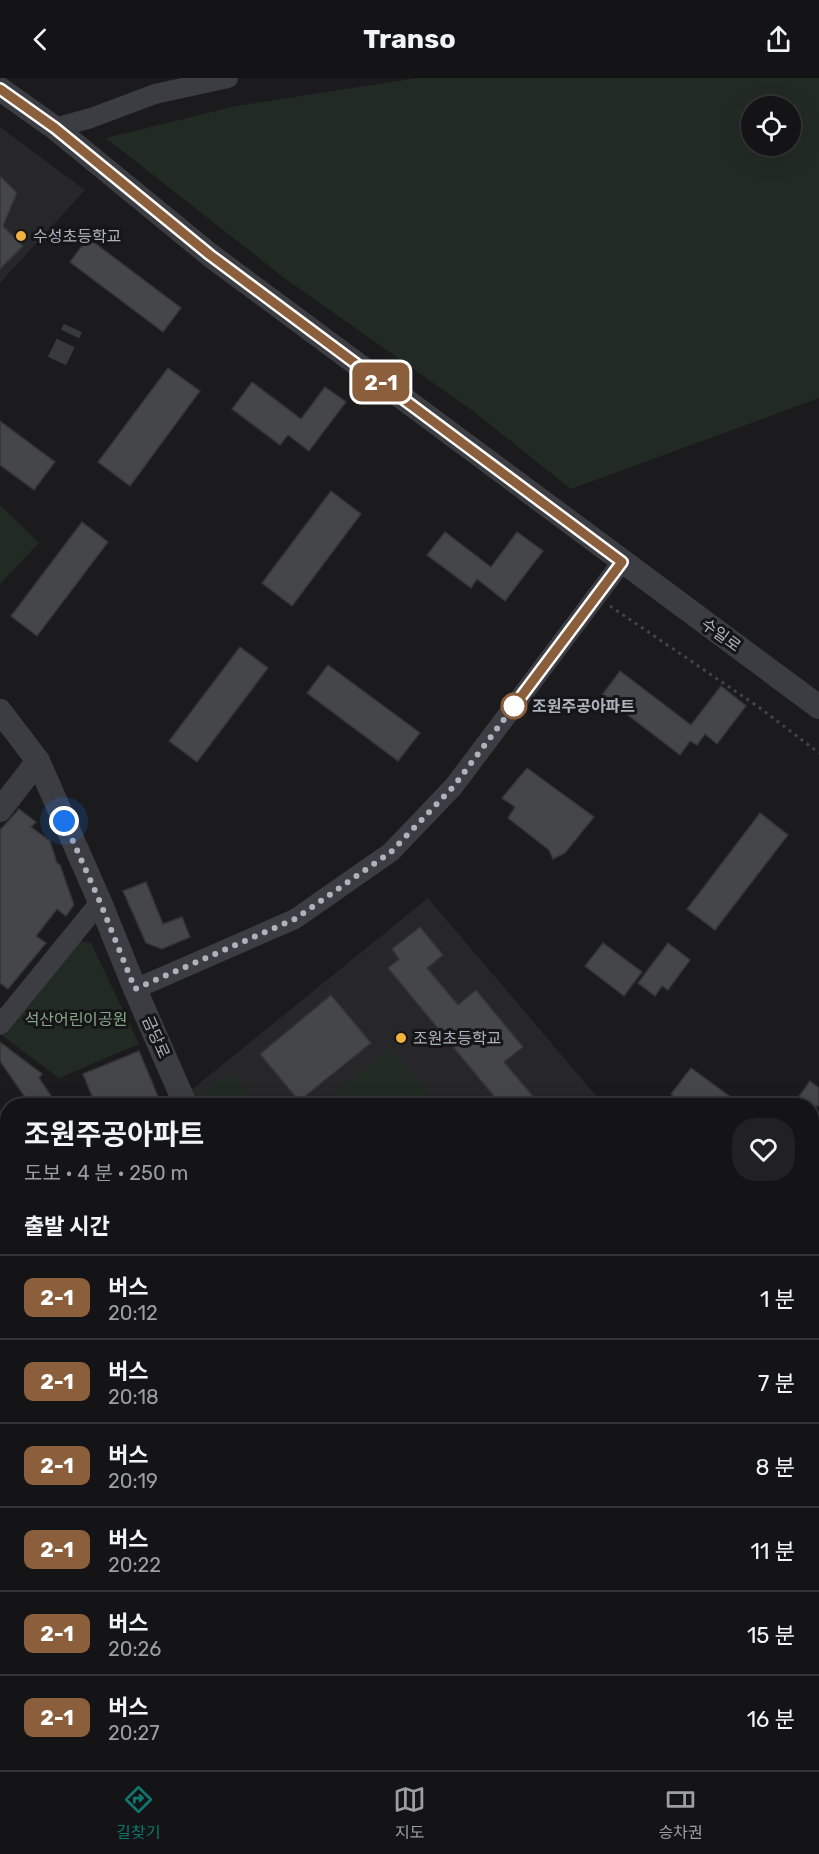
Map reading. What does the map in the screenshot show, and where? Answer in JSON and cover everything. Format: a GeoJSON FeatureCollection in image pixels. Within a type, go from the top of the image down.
{"type":"FeatureCollection","features":[{"type":"Feature","properties":{"kind":"street"},"geometry":{"type":"LineString","coordinates":[[55,128],[91,118],[155,94],[228,78]]}},
{"type":"Feature","properties":{"kind":"street","name":"수일로"},"geometry":{"type":"LineString","coordinates":[[0,89],[55,128],[210,255],[819,707]]}},
{"type":"Feature","properties":{"kind":"street"},"geometry":{"type":"LineString","coordinates":[[135,989],[295,919],[391,852],[454,786],[622,562]]}},
{"type":"Feature","properties":{"kind":"street","name":"금당로"},"geometry":{"type":"LineString","coordinates":[[0,711],[38,761],[183,1098]]}},
{"type":"Feature","properties":{"kind":"street"},"geometry":{"type":"LineString","coordinates":[[0,810],[38,761]]}},
{"type":"Feature","properties":{"kind":"street"},"geometry":{"type":"LineString","coordinates":[[0,1025],[100,902]]}},
{"type":"Feature","properties":{"kind":"path"},"geometry":{"type":"LineString","coordinates":[[596,597],[760,708],[819,753]]}},
{"type":"Feature","properties":{"kind":"shaded area","name":"수성초등학교"},"geometry":{"type":"Polygon","coordinates":[[[0,127],[85,190],[0,283],[0,127]]]}},
{"type":"Feature","properties":{"kind":"shaded area","name":"조원초등학교"},"geometry":{"type":"Polygon","coordinates":[[[428,898],[598,1098],[193,1098],[190,1091],[428,898]]]}},
{"type":"Feature","properties":{"kind":"green space"},"geometry":{"type":"Polygon","coordinates":[[[417,78],[819,78],[819,398],[571,489],[473,411],[283,277],[106,138],[236,106],[417,78]]]}},
{"type":"Feature","properties":{"kind":"green space"},"geometry":{"type":"Polygon","coordinates":[[[0,505],[39,543],[0,584],[0,505]]]}},
{"type":"Feature","properties":{"kind":"green space","name":"석산어린이공원"},"geometry":{"type":"Polygon","coordinates":[[[81,941],[91,943],[139,1044],[59,1078],[3,1036],[81,941]]]}},
{"type":"Feature","properties":{"kind":"green space"},"geometry":{"type":"Polygon","coordinates":[[[390,1048],[432,1098],[331,1098],[390,1048]]]}},
{"type":"Feature","properties":{"kind":"green space"},"geometry":{"type":"Polygon","coordinates":[[[230,1073],[254,1098],[207,1098],[204,1091],[230,1073]]]}},
{"type":"Feature","properties":{"kind":"building"},"geometry":{"type":"Polygon","coordinates":[[[0,176],[17,193],[3,226],[23,246],[0,269],[0,176]]]}},
{"type":"Feature","properties":{"kind":"building"},"geometry":{"type":"Polygon","coordinates":[[[88,238],[181,308],[163,332],[70,262],[88,238]]]}},
{"type":"Feature","properties":{"kind":"building"},"geometry":{"type":"Polygon","coordinates":[[[168,368],[200,391],[130,486],[98,462],[168,368]]]}},
{"type":"Feature","properties":{"kind":"building"},"geometry":{"type":"Polygon","coordinates":[[[252,382],[301,419],[325,387],[346,402],[309,451],[288,435],[280,445],[232,409],[252,382]]]}},
{"type":"Feature","properties":{"kind":"building"},"geometry":{"type":"Polygon","coordinates":[[[0,421],[55,462],[34,490],[0,465],[0,421]]]}},
{"type":"Feature","properties":{"kind":"building"},"geometry":{"type":"Polygon","coordinates":[[[331,491],[361,514],[292,606],[262,583],[331,491]]]}},
{"type":"Feature","properties":{"kind":"building"},"geometry":{"type":"Polygon","coordinates":[[[82,522],[108,542],[37,636],[11,616],[82,522]]]}},
{"type":"Feature","properties":{"kind":"building"},"geometry":{"type":"Polygon","coordinates":[[[445,532],[491,567],[517,532],[543,551],[505,601],[477,579],[471,588],[427,555],[445,532]]]}},
{"type":"Feature","properties":{"kind":"building"},"geometry":{"type":"Polygon","coordinates":[[[240,647],[268,668],[197,762],[169,741],[240,647]]]}},
{"type":"Feature","properties":{"kind":"building"},"geometry":{"type":"Polygon","coordinates":[[[328,665],[420,733],[398,761],[307,693],[328,665]]]}},
{"type":"Feature","properties":{"kind":"building"},"geometry":{"type":"Polygon","coordinates":[[[620,671],[691,725],[721,686],[746,706],[717,744],[705,734],[697,745],[690,741],[680,755],[602,695],[620,671]]]}},
{"type":"Feature","properties":{"kind":"building"},"geometry":{"type":"Polygon","coordinates":[[[527,768],[594,817],[565,853],[553,859],[549,850],[508,818],[515,807],[502,798],[527,768]]]}},
{"type":"Feature","properties":{"kind":"building"},"geometry":{"type":"Polygon","coordinates":[[[19,809],[36,822],[31,827],[50,841],[74,905],[66,916],[57,909],[36,936],[46,943],[8,989],[0,983],[0,830],[19,809]]]}},
{"type":"Feature","properties":{"kind":"building"},"geometry":{"type":"Polygon","coordinates":[[[760,813],[788,835],[715,930],[687,909],[760,813]]]}},
{"type":"Feature","properties":{"kind":"building"},"geometry":{"type":"Polygon","coordinates":[[[146,882],[163,924],[182,917],[190,937],[162,949],[146,943],[123,891],[146,882]]]}},
{"type":"Feature","properties":{"kind":"building"},"geometry":{"type":"Polygon","coordinates":[[[420,927],[443,955],[427,968],[458,1005],[476,990],[523,1047],[504,1062],[534,1098],[495,1098],[388,968],[399,959],[392,949],[420,927]]]}},
{"type":"Feature","properties":{"kind":"building"},"geometry":{"type":"Polygon","coordinates":[[[603,943],[642,972],[624,996],[585,966],[603,943]]]}},
{"type":"Feature","properties":{"kind":"building"},"geometry":{"type":"Polygon","coordinates":[[[668,943],[690,960],[668,990],[662,986],[655,996],[638,983],[668,943]]]}},
{"type":"Feature","properties":{"kind":"building"},"geometry":{"type":"Polygon","coordinates":[[[331,995],[371,1043],[303,1098],[297,1098],[260,1054],[331,995]]]}},
{"type":"Feature","properties":{"kind":"building"},"geometry":{"type":"Polygon","coordinates":[[[0,1042],[42,1074],[39,1078],[53,1098],[25,1098],[0,1061],[0,1042]]]}},
{"type":"Feature","properties":{"kind":"building"},"geometry":{"type":"Polygon","coordinates":[[[139,1051],[159,1098],[93,1098],[83,1074],[139,1051]]]}},
{"type":"Feature","properties":{"kind":"building"},"geometry":{"type":"Polygon","coordinates":[[[691,1068],[732,1098],[676,1098],[671,1094],[691,1068]]]}},
{"type":"Feature","properties":{"kind":"building"},"geometry":{"type":"Polygon","coordinates":[[[810,1081],[819,1088],[819,1098],[798,1098],[810,1081]]]}},
{"type":"Feature","properties":{"kind":"tunnel"},"geometry":{"type":"LineString","coordinates":[[57,361],[73,328]]}},
{"type":"Feature","properties":{"kind":"bus line","name":"2-1"},"geometry":{"type":"LineString","coordinates":[[0,89],[55,128],[210,255],[622,562],[514,706]]}},
{"type":"Feature","properties":{"kind":"place","name":"수성초등학교"},"geometry":{"type":"Point","coordinates":[21,236]}},
{"type":"Feature","properties":{"kind":"place","name":"조원주공아파트"},"geometry":{"type":"Point","coordinates":[514,706]}},
{"type":"Feature","properties":{"kind":"place","name":"조원초등학교"},"geometry":{"type":"Point","coordinates":[401,1038]}},
{"type":"Feature","properties":{"kind":"route"},"geometry":{"type":"LineString","coordinates":[[64,821],[135,989],[295,919],[391,852],[454,786],[514,706]]}}]}
